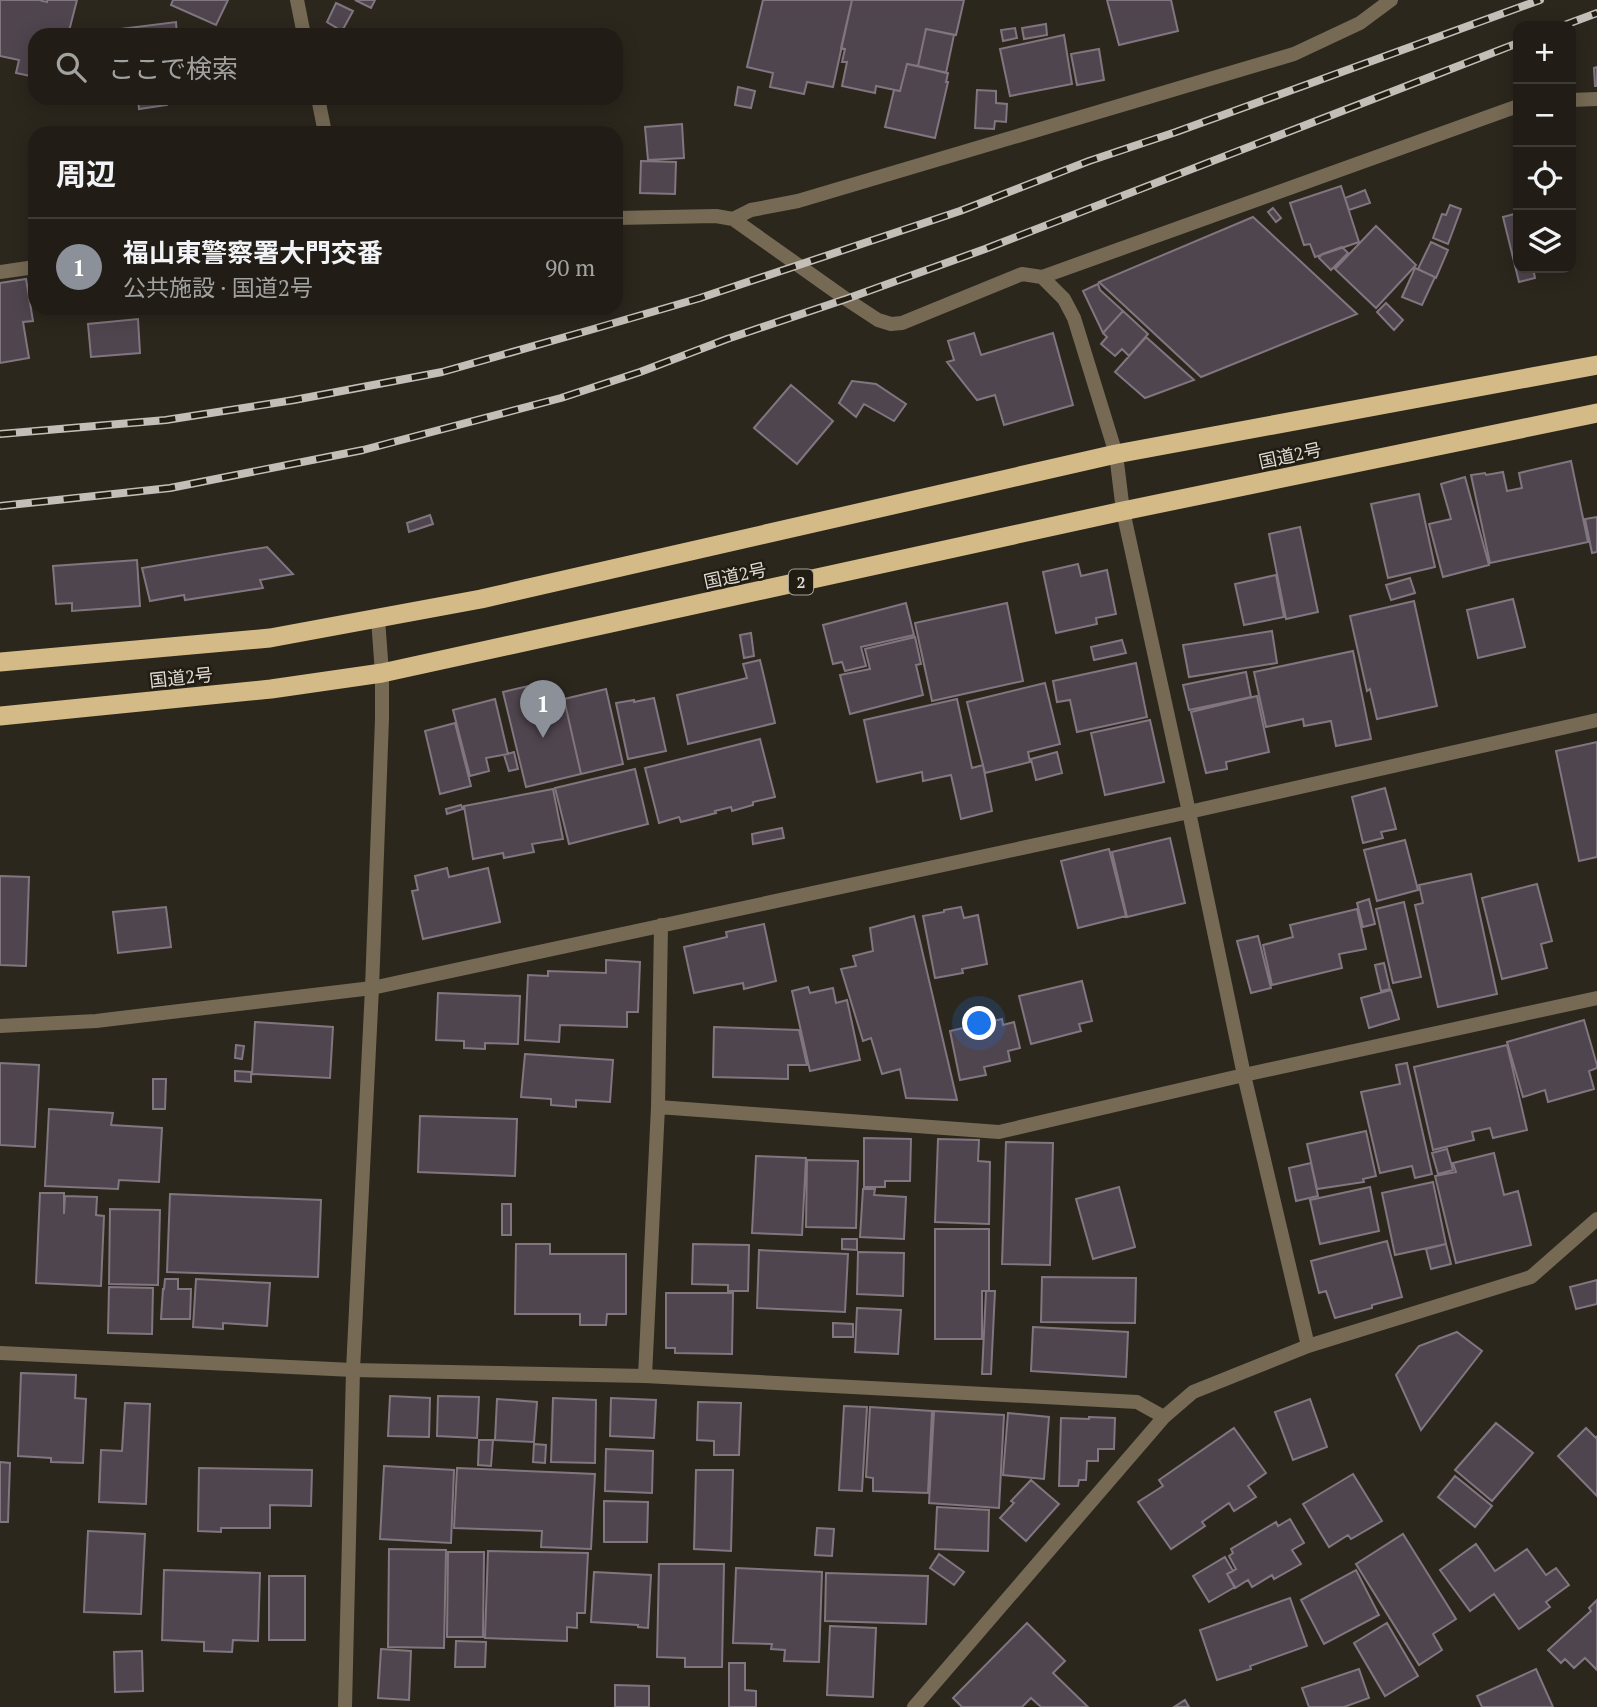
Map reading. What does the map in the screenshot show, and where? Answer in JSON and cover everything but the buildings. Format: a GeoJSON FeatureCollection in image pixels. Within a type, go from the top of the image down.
{"type":"FeatureCollection","features":[{"type":"Feature","properties":{"kind":"highway","name":"国道2号"},"geometry":{"type":"LineString","coordinates":[[0,662],[270,638],[378,619],[481,599],[1116,454],[1597,365]]}},
{"type":"Feature","properties":{"kind":"highway","name":"国道2号"},"geometry":{"type":"LineString","coordinates":[[0,716],[271,689],[382,673],[1124,511],[1597,413]]}},
{"type":"Feature","properties":{"kind":"street"},"geometry":{"type":"LineString","coordinates":[[297,0],[303,28]]}},
{"type":"Feature","properties":{"kind":"street"},"geometry":{"type":"LineString","coordinates":[[733,219],[751,210],[798,201],[1294,54],[1360,23],[1391,0]]}},
{"type":"Feature","properties":{"kind":"street"},"geometry":{"type":"LineString","coordinates":[[1576,100],[1597,99]]}},
{"type":"Feature","properties":{"kind":"street"},"geometry":{"type":"LineString","coordinates":[[319,105],[324,126]]}},
{"type":"Feature","properties":{"kind":"street"},"geometry":{"type":"LineString","coordinates":[[623,218],[716,216],[733,219],[878,320],[891,324],[902,323],[1022,274],[1042,277],[1513,108]]}},
{"type":"Feature","properties":{"kind":"street"},"geometry":{"type":"LineString","coordinates":[[0,272],[28,268]]}},
{"type":"Feature","properties":{"kind":"street"},"geometry":{"type":"LineString","coordinates":[[1042,277],[1064,299],[1074,318],[1116,454],[1124,511],[1244,1075],[1308,1346]]}},
{"type":"Feature","properties":{"kind":"street"},"geometry":{"type":"LineString","coordinates":[[345,1707],[353,1370],[372,988],[382,673],[378,619]]}},
{"type":"Feature","properties":{"kind":"street"},"geometry":{"type":"LineString","coordinates":[[0,1026],[96,1021],[372,988],[1189,812],[1597,720]]}},
{"type":"Feature","properties":{"kind":"street"},"geometry":{"type":"LineString","coordinates":[[645,1376],[658,1107],[661,925]]}},
{"type":"Feature","properties":{"kind":"street"},"geometry":{"type":"LineString","coordinates":[[658,1107],[999,1132],[1597,998]]}},
{"type":"Feature","properties":{"kind":"street"},"geometry":{"type":"LineString","coordinates":[[914,1707],[1164,1417],[1193,1392],[1308,1346],[1531,1277],[1597,1219]]}},
{"type":"Feature","properties":{"kind":"street"},"geometry":{"type":"LineString","coordinates":[[0,1353],[353,1370],[645,1376],[1137,1402],[1164,1417]]}},
{"type":"Feature","properties":{"kind":"railway"},"geometry":{"type":"LineString","coordinates":[[0,434],[166,420],[294,400],[442,372],[700,298],[960,211],[1089,161],[1540,0]]}},
{"type":"Feature","properties":{"kind":"railway"},"geometry":{"type":"LineString","coordinates":[[1575,21],[1597,13]]}},
{"type":"Feature","properties":{"kind":"railway"},"geometry":{"type":"LineString","coordinates":[[0,506],[170,488],[363,450],[561,398],[985,249],[1513,45]]}},
{"type":"Feature","properties":{"kind":"place","name":"福山東警察署大門交番"},"geometry":{"type":"Point","coordinates":[543,738]}}]}
